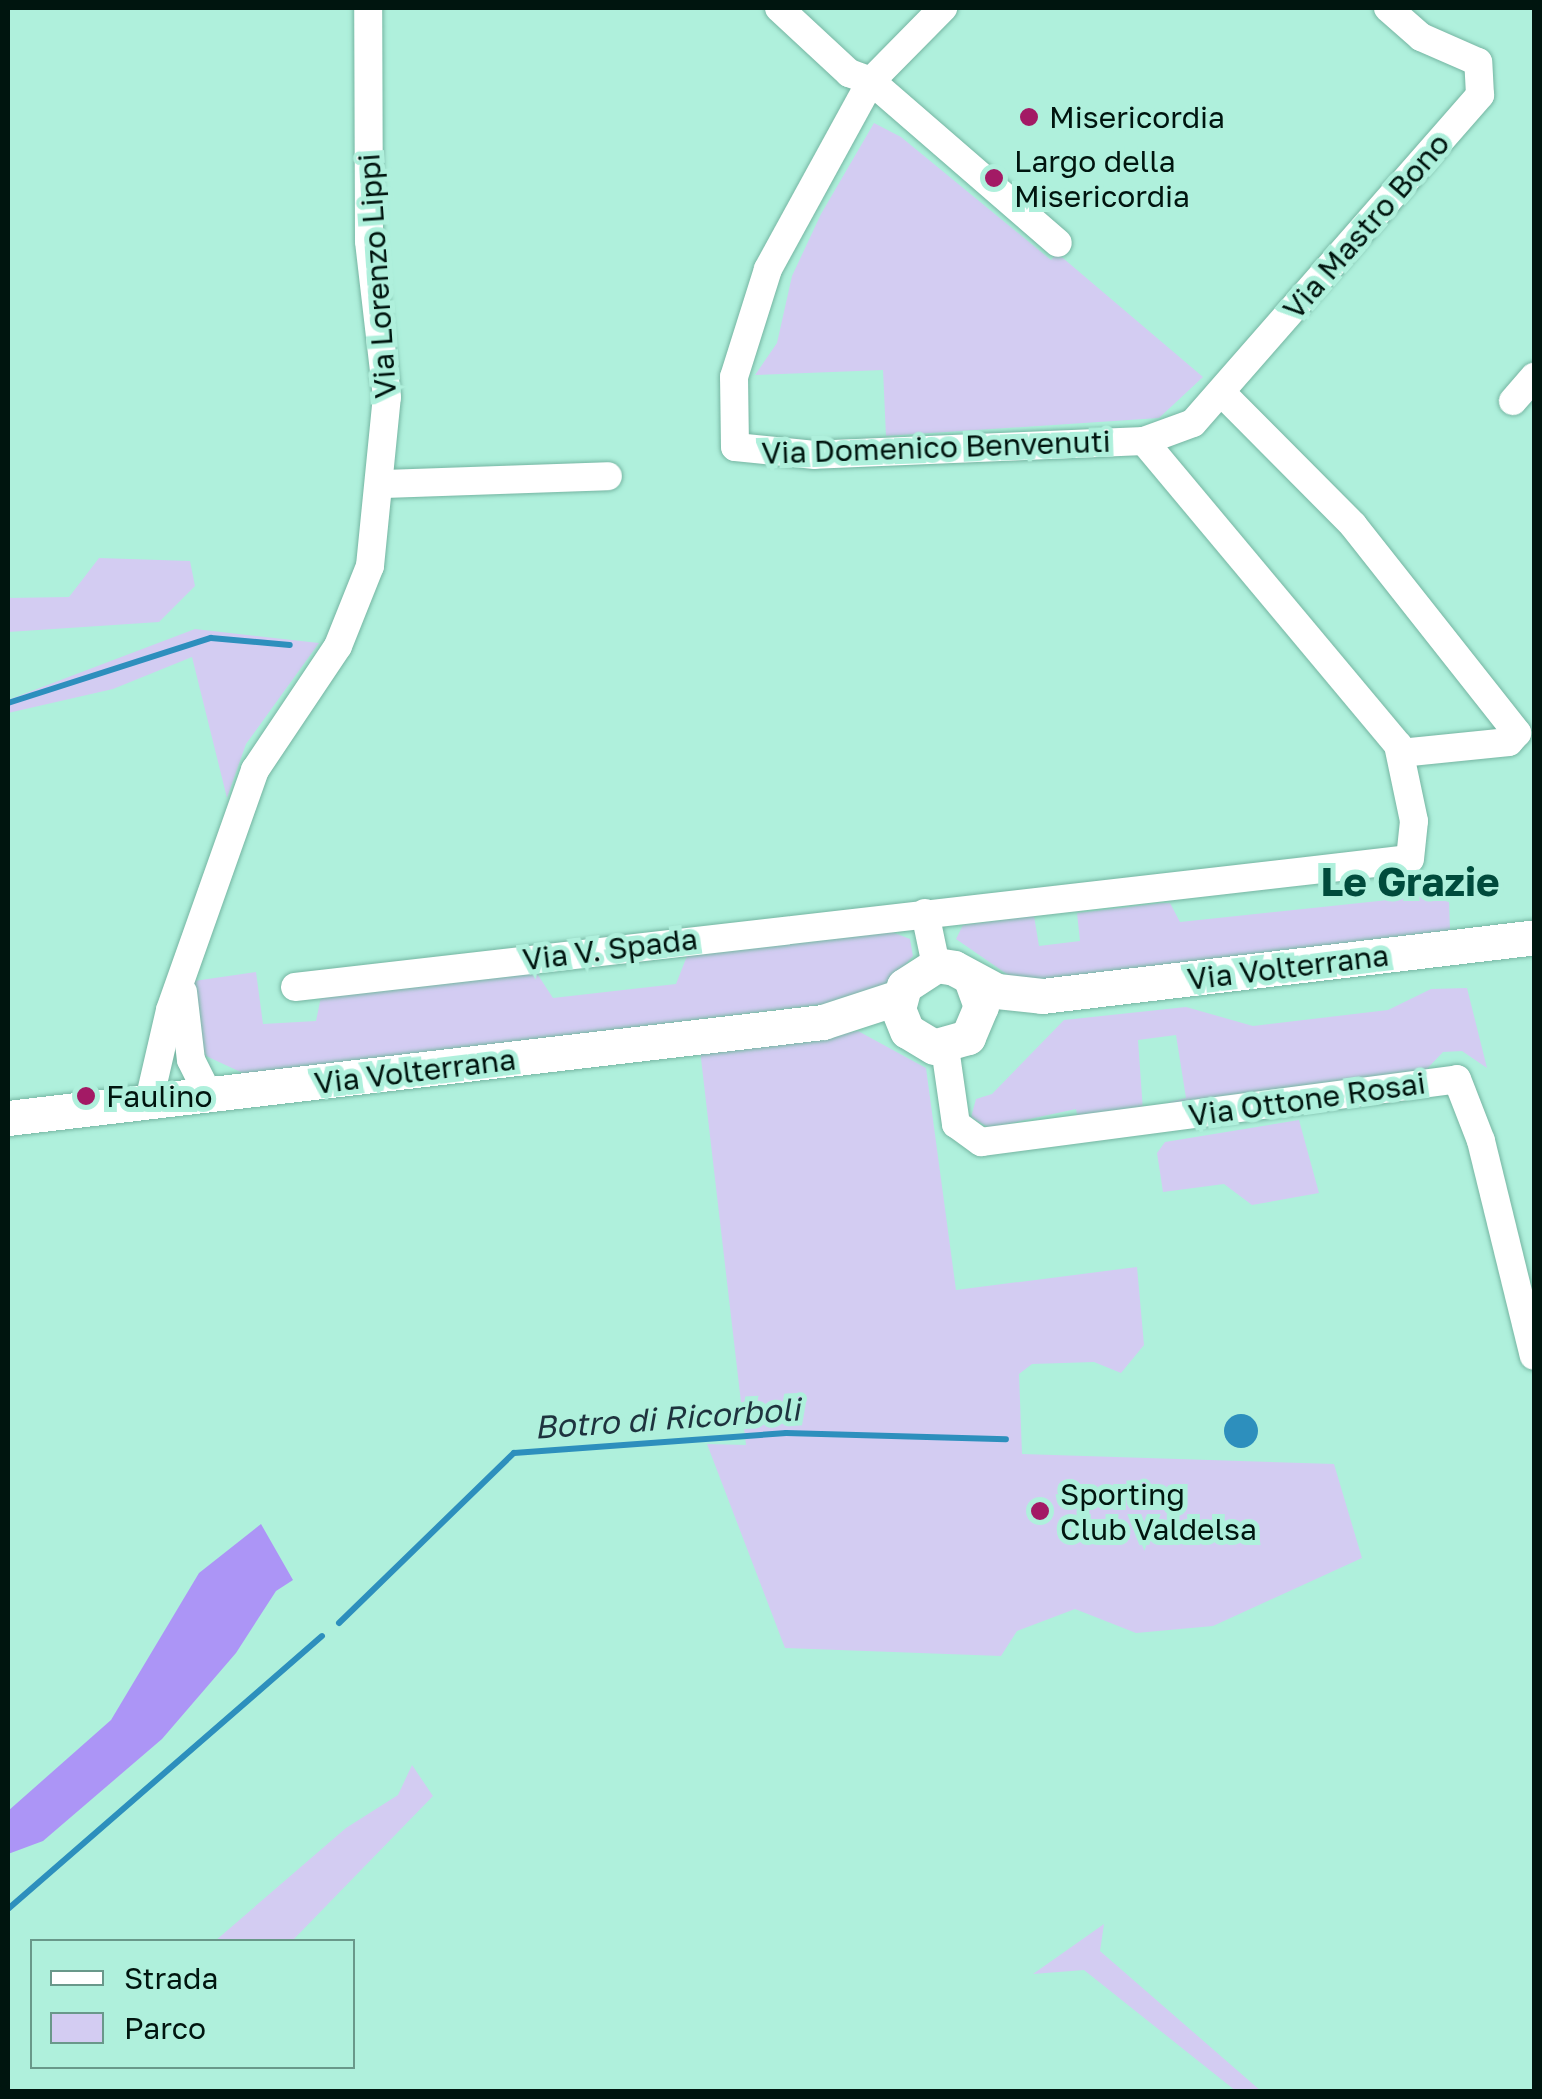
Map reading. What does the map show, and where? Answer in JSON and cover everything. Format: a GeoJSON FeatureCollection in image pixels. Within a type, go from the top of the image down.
{"type":"FeatureCollection","features":[{"type":"Feature","properties":{"kind":"main road","name":"Via Volterrana"},"geometry":{"type":"LineString","coordinates":[[945,1048],[968,1037],[980,1015],[1042,996],[1534,937]]}},
{"type":"Feature","properties":{"kind":"main road","name":"Via Volterrana"},"geometry":{"type":"LineString","coordinates":[[8,1118],[903,1014],[912,976],[936,965],[1042,996]]}},
{"type":"Feature","properties":{"kind":"main road"},"geometry":{"type":"LineString","coordinates":[[971,978],[980,1015]]}},
{"type":"Feature","properties":{"kind":"main road"},"geometry":{"type":"LineString","coordinates":[[903,1014],[945,1048]]}},
{"type":"Feature","properties":{"kind":"street","name":"Via Lorenzo Lippi"},"geometry":{"type":"LineString","coordinates":[[148,1101],[183,980],[255,770],[356,608],[384,484],[387,398],[369,241],[368,8]]}},
{"type":"Feature","properties":{"kind":"street"},"geometry":{"type":"LineString","coordinates":[[779,8],[850,73],[871,81],[1058,242]]}},
{"type":"Feature","properties":{"kind":"street"},"geometry":{"type":"LineString","coordinates":[[871,81],[943,8]]}},
{"type":"Feature","properties":{"kind":"street","name":"Via Mastro Bono"},"geometry":{"type":"LineString","coordinates":[[1144,441],[1181,433],[1222,393],[1483,89],[1478,62],[1422,37],[1388,8]]}},
{"type":"Feature","properties":{"kind":"street","name":"Via Domenico Benvenuti"},"geometry":{"type":"LineString","coordinates":[[871,81],[768,269],[731,394],[735,447],[814,455],[1144,441],[1402,752]]}},
{"type":"Feature","properties":{"kind":"street"},"geometry":{"type":"LineString","coordinates":[[1513,401],[1534,377]]}},
{"type":"Feature","properties":{"kind":"street"},"geometry":{"type":"LineString","coordinates":[[1222,393],[1346,516],[1517,733],[1504,743],[1402,752]]}},
{"type":"Feature","properties":{"kind":"street"},"geometry":{"type":"LineString","coordinates":[[384,484],[608,476]]}},
{"type":"Feature","properties":{"kind":"street","name":"Via V. Spada"},"geometry":{"type":"LineString","coordinates":[[295,987],[1410,859],[1416,840],[1402,752]]}},
{"type":"Feature","properties":{"kind":"street"},"geometry":{"type":"LineString","coordinates":[[925,913],[936,965]]}},
{"type":"Feature","properties":{"kind":"street","name":"Via Lorenzo Lippi"},"geometry":{"type":"LineString","coordinates":[[183,980],[188,1044],[209,1096]]}},
{"type":"Feature","properties":{"kind":"street","name":"Via Ottone Rosai"},"geometry":{"type":"LineString","coordinates":[[945,1048],[956,1124],[981,1142],[1457,1079],[1481,1141],[1534,1356]]}},
{"type":"Feature","properties":{"kind":"green space"},"geometry":{"type":"Polygon","coordinates":[[[874,123],[901,137],[1051,260],[1057,253],[1203,377],[1159,418],[886,436],[883,370],[755,375],[777,343],[792,276],[821,214],[874,123]]]}},
{"type":"Feature","properties":{"kind":"green space"},"geometry":{"type":"Polygon","coordinates":[[[99,558],[190,561],[195,586],[159,622],[8,632],[8,598],[69,597],[99,558]]]}},
{"type":"Feature","properties":{"kind":"green space"},"geometry":{"type":"Polygon","coordinates":[[[195,629],[319,643],[246,744],[227,798],[192,657],[113,689],[8,713],[8,700],[195,629]]]}},
{"type":"Feature","properties":{"kind":"green space"},"geometry":{"type":"Polygon","coordinates":[[[1426,896],[1449,902],[1450,930],[1020,983],[956,939],[963,925],[1034,916],[1039,946],[1080,941],[1077,913],[1161,903],[1170,903],[1180,922],[1426,896]]]}},
{"type":"Feature","properties":{"kind":"green space"},"geometry":{"type":"Polygon","coordinates":[[[892,932],[910,939],[913,956],[882,991],[843,1002],[245,1074],[206,1056],[193,1023],[194,981],[256,972],[263,1024],[316,1021],[321,997],[536,972],[553,998],[676,984],[687,956],[892,932]]]}},
{"type":"Feature","properties":{"kind":"green space"},"geometry":{"type":"Polygon","coordinates":[[[1467,988],[1487,1068],[1462,1051],[1443,1052],[1424,1072],[1172,1108],[1169,1102],[1186,1098],[1176,1035],[1138,1040],[1143,1111],[1078,1120],[1076,1109],[989,1128],[971,1117],[976,1099],[992,1094],[1064,1020],[1186,1007],[1253,1026],[1388,1010],[1431,989],[1467,988]]]}},
{"type":"Feature","properties":{"kind":"green space"},"geometry":{"type":"Polygon","coordinates":[[[858,1031],[926,1068],[956,1290],[1137,1267],[1144,1345],[1121,1373],[1094,1362],[1032,1364],[1019,1374],[1022,1454],[1334,1464],[1362,1558],[1213,1626],[1136,1633],[1075,1609],[1017,1631],[1001,1656],[785,1648],[707,1444],[746,1445],[700,1050],[858,1031]]]}},
{"type":"Feature","properties":{"kind":"green space"},"geometry":{"type":"Polygon","coordinates":[[[1299,1120],[1319,1193],[1252,1205],[1224,1184],[1163,1192],[1157,1153],[1165,1142],[1299,1120]]]}},
{"type":"Feature","properties":{"kind":"green space"},"geometry":{"type":"Polygon","coordinates":[[[412,1765],[433,1796],[294,1939],[217,1939],[346,1828],[398,1795],[412,1765]]]}},
{"type":"Feature","properties":{"kind":"green space"},"geometry":{"type":"Polygon","coordinates":[[[1104,1924],[1100,1951],[1261,2091],[1236,2091],[1084,1970],[1033,1974],[1104,1924]]]}},
{"type":"Feature","properties":{"kind":"shaded area"},"geometry":{"type":"Polygon","coordinates":[[[261,1524],[293,1580],[276,1591],[236,1653],[162,1739],[43,1841],[8,1854],[8,1811],[111,1720],[199,1573],[261,1524]]]}},
{"type":"Feature","properties":{"kind":"water"},"geometry":{"type":"Polygon","coordinates":[[[1241,1414],[1253,1419],[1258,1431],[1253,1443],[1241,1448],[1229,1443],[1224,1431],[1229,1419],[1241,1414]]]}},
{"type":"Feature","properties":{"kind":"waterway"},"geometry":{"type":"LineString","coordinates":[[8,703],[211,638],[290,645]]}},
{"type":"Feature","properties":{"kind":"waterway","name":"Botro di Ricorboli"},"geometry":{"type":"LineString","coordinates":[[339,1623],[514,1453],[786,1433],[1006,1439]]}},
{"type":"Feature","properties":{"kind":"waterway","name":"Botro di Ricorboli"},"geometry":{"type":"LineString","coordinates":[[8,1909],[322,1636]]}},
{"type":"Feature","properties":{"kind":"place","name":"Misericordia"},"geometry":{"type":"Point","coordinates":[1029,117]}},
{"type":"Feature","properties":{"kind":"place","name":"Largo della Misericordia"},"geometry":{"type":"Point","coordinates":[994,178]}},
{"type":"Feature","properties":{"kind":"place","name":"Faulino"},"geometry":{"type":"Point","coordinates":[86,1096]}},
{"type":"Feature","properties":{"kind":"place","name":"Sporting Club Valdelsa"},"geometry":{"type":"Point","coordinates":[1040,1511]}},
{"type":"Feature","properties":{"kind":"district","name":"Le Grazie"},"geometry":{"type":"Point","coordinates":[1410,881]}}]}
